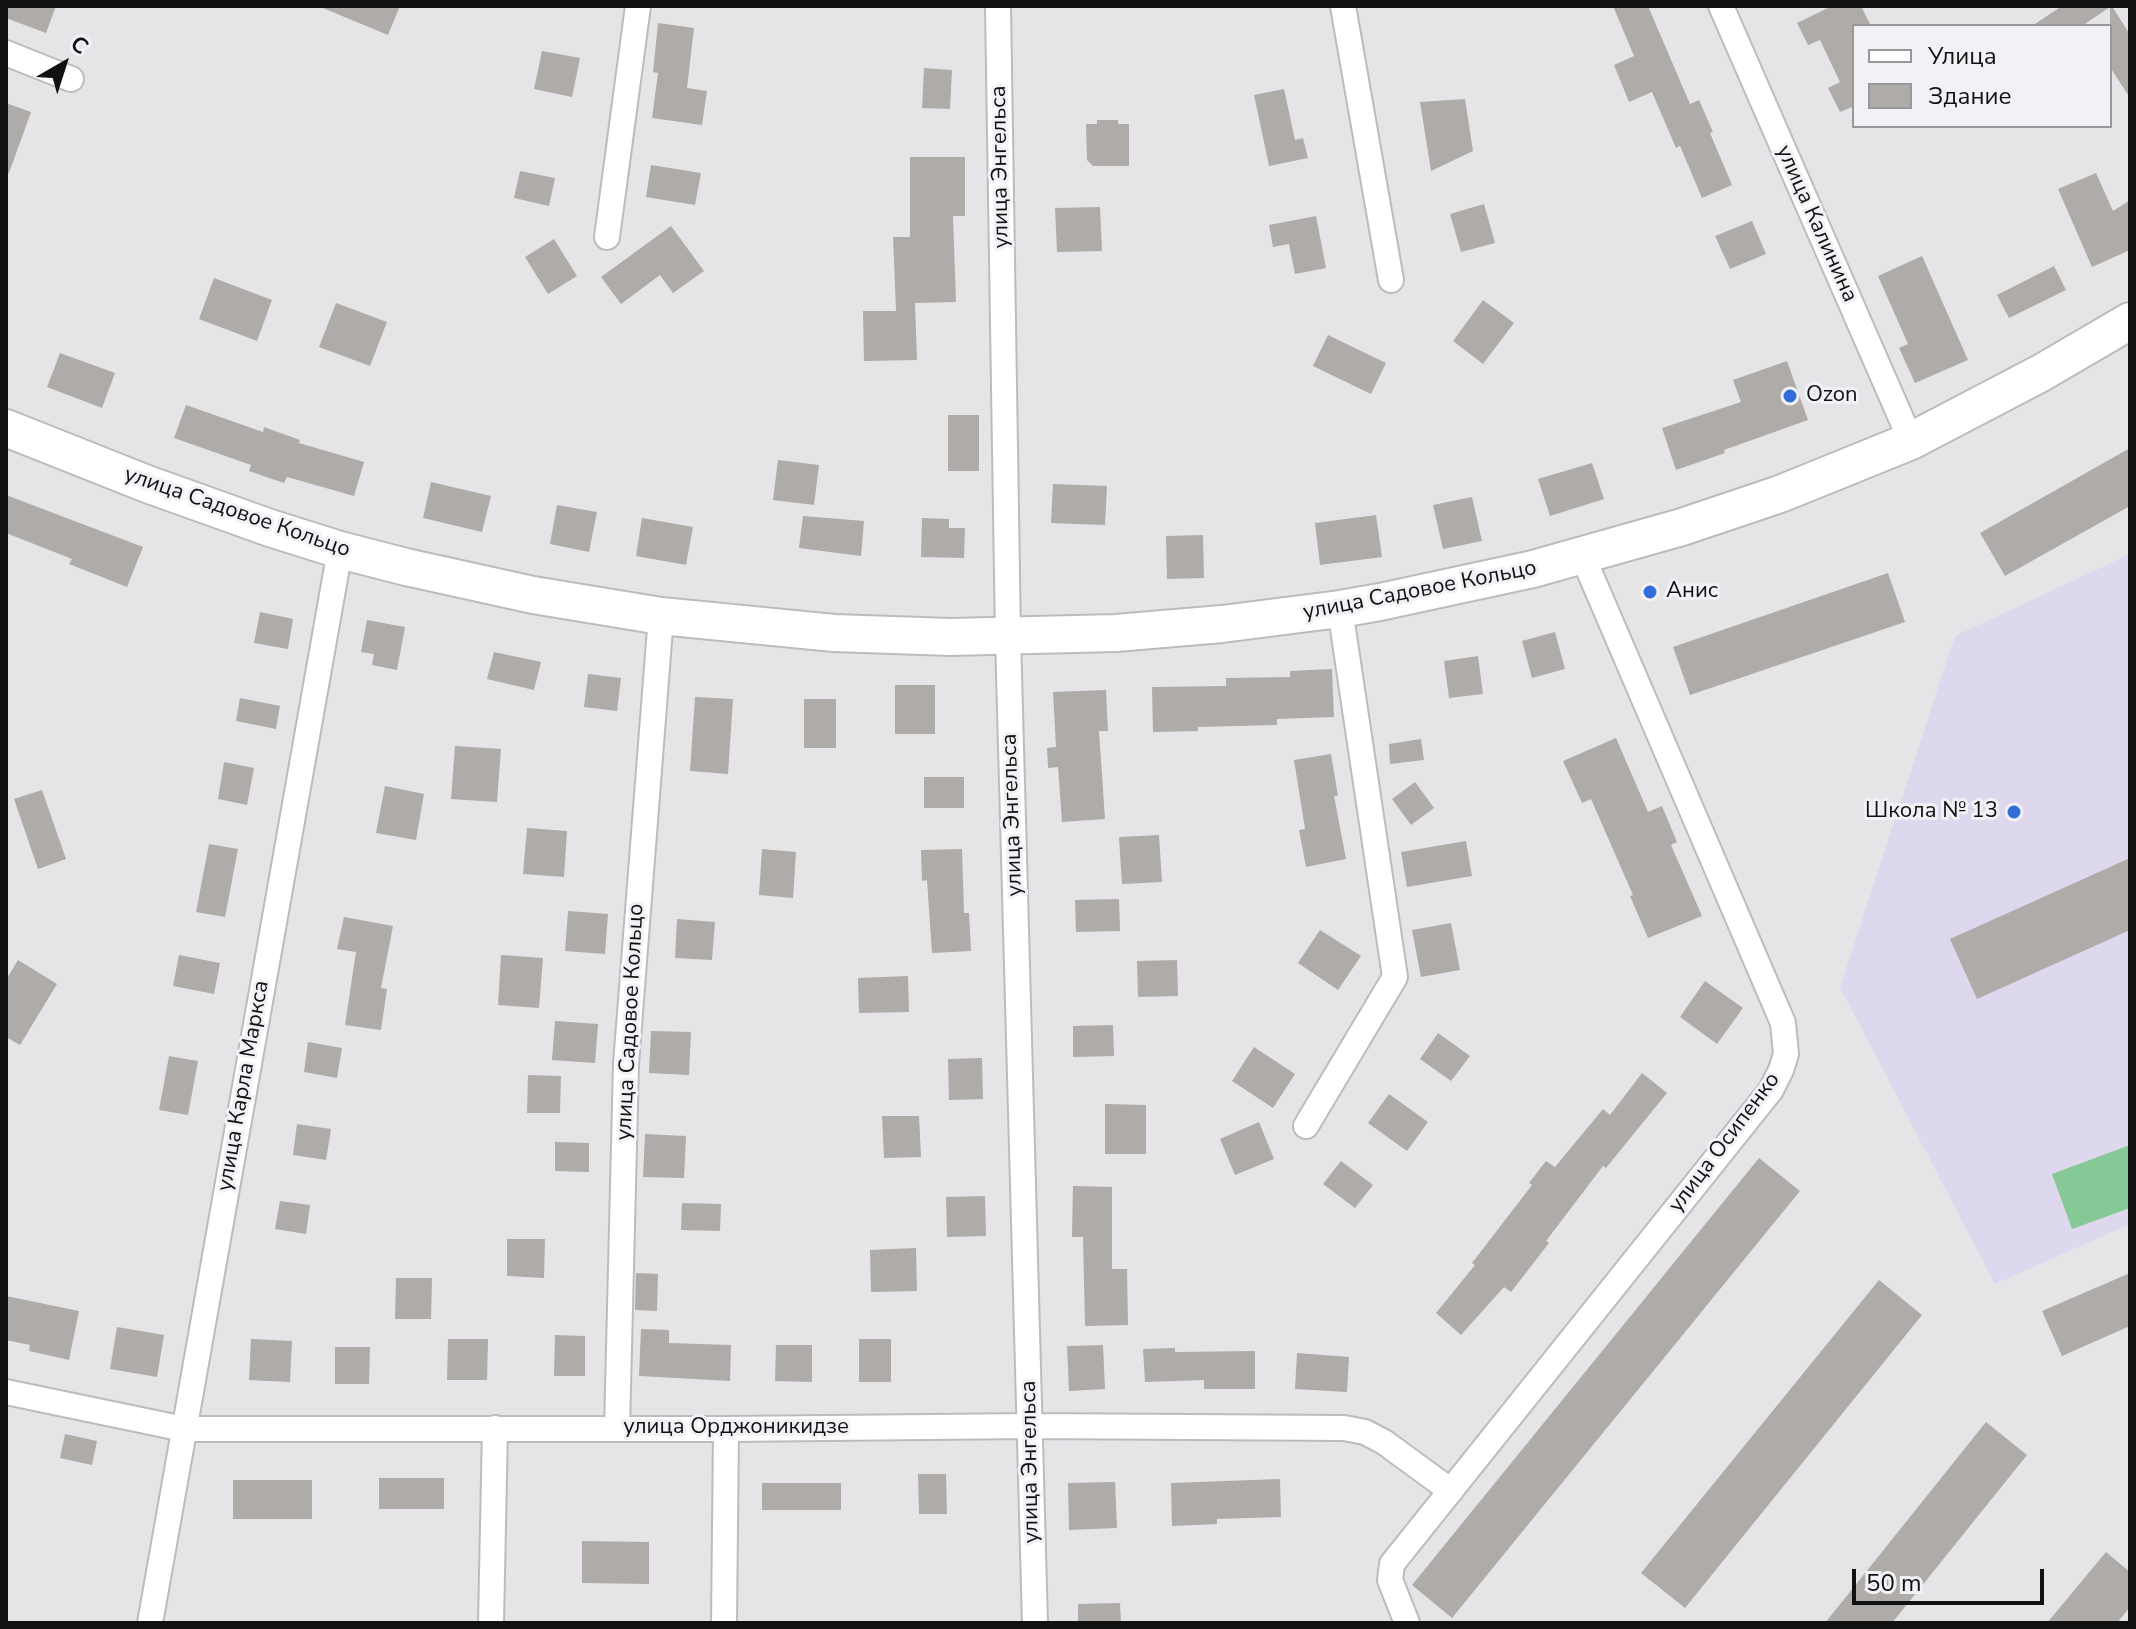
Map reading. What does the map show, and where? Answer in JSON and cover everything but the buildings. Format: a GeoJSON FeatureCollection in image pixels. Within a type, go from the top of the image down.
{"type":"FeatureCollection","features":[{"type":"Feature","properties":{"kind":"main road","name":"улица Садовое Кольцо"},"geometry":{"type":"LineString","coordinates":[[6,428],[147,484],[340,550],[469,582],[571,602],[661,616],[834,633],[1008,637],[1169,630],[1340,609],[1470,584],[1583,557],[1732,511],[1911,441],[2041,373],[2130,321]]}},
{"type":"Feature","properties":{"kind":"street"},"geometry":{"type":"LineString","coordinates":[[607,237],[638,6]]}},
{"type":"Feature","properties":{"kind":"street","name":"улица Энгельса"},"geometry":{"type":"LineString","coordinates":[[998,6],[1008,637],[1035,1623]]}},
{"type":"Feature","properties":{"kind":"street"},"geometry":{"type":"LineString","coordinates":[[1343,6],[1391,280]]}},
{"type":"Feature","properties":{"kind":"street","name":"улица Калинина"},"geometry":{"type":"LineString","coordinates":[[1721,6],[1911,441]]}},
{"type":"Feature","properties":{"kind":"street"},"geometry":{"type":"LineString","coordinates":[[6,53],[71,79]]}},
{"type":"Feature","properties":{"kind":"street","name":"улица Карла Маркса"},"geometry":{"type":"LineString","coordinates":[[150,1623],[340,550]]}},
{"type":"Feature","properties":{"kind":"street","name":"улица Осипенко"},"geometry":{"type":"LineString","coordinates":[[1407,1623],[1390,1580],[1392,1564],[1771,1090],[1786,1054],[1783,1023],[1583,557]]}},
{"type":"Feature","properties":{"kind":"street"},"geometry":{"type":"LineString","coordinates":[[1306,1126],[1395,977],[1340,609]]}},
{"type":"Feature","properties":{"kind":"street","name":"улица Садовое Кольцо"},"geometry":{"type":"LineString","coordinates":[[617,1429],[626,1064],[661,616]]}},
{"type":"Feature","properties":{"kind":"street","name":"улица Орджоникидзе"},"geometry":{"type":"LineString","coordinates":[[6,1392],[184,1429],[1344,1428],[1365,1432],[1384,1442],[1451,1491]]}},
{"type":"Feature","properties":{"kind":"street"},"geometry":{"type":"LineString","coordinates":[[491,1623],[495,1428]]}},
{"type":"Feature","properties":{"kind":"street"},"geometry":{"type":"LineString","coordinates":[[724,1623],[726,1429]]}},
{"type":"Feature","properties":{"kind":"shaded area","name":"Школа № 13"},"geometry":{"type":"Polygon","coordinates":[[[2130,554],[2130,1224],[1995,1284],[1840,987],[1955,636],[2130,554]]]}},
{"type":"Feature","properties":{"kind":"green space"},"geometry":{"type":"Polygon","coordinates":[[[2130,1145],[2130,1208],[2072,1229],[2052,1174],[2130,1145]]]}},
{"type":"Feature","properties":{"kind":"place","name":"Ozon"},"geometry":{"type":"Point","coordinates":[1790,396]}},
{"type":"Feature","properties":{"kind":"place","name":"Анис"},"geometry":{"type":"Point","coordinates":[1650,592]}},
{"type":"Feature","properties":{"kind":"place","name":"Школа № 13"},"geometry":{"type":"Point","coordinates":[2014,812]}}]}
